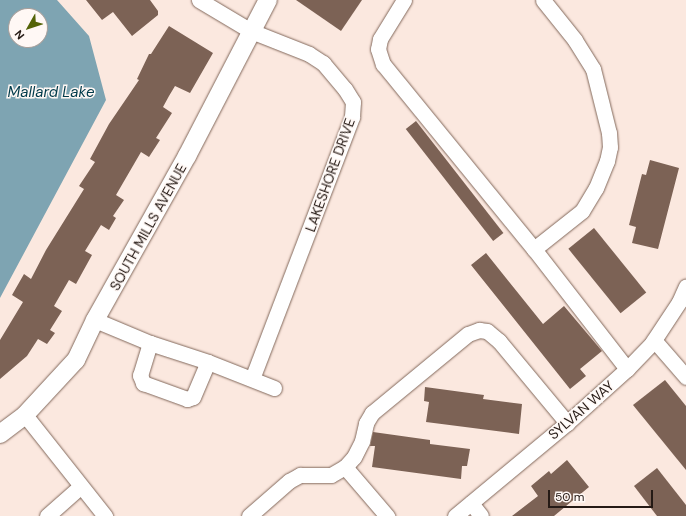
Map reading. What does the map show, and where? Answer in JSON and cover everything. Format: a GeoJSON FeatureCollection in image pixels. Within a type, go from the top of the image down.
{"type":"FeatureCollection","features":[{"type":"Feature","properties":{"kind":"street","name":"LAKESHORE DRIVE"},"geometry":{"type":"LineString","coordinates":[[200,0],[251,31],[309,54],[323,63],[345,89],[353,102],[353,108],[323,195],[252,379]]}},
{"type":"Feature","properties":{"kind":"street","name":"SOUTH MILLS AVENUE"},"geometry":{"type":"LineString","coordinates":[[0,434],[25,415],[76,360],[96,320],[187,156],[268,0]]}},
{"type":"Feature","properties":{"kind":"street"},"geometry":{"type":"LineString","coordinates":[[404,0],[380,39],[378,49],[383,64],[534,249],[627,370]]}},
{"type":"Feature","properties":{"kind":"street"},"geometry":{"type":"LineString","coordinates":[[534,249],[582,211],[596,188],[608,161],[610,147],[609,133],[593,69],[574,40],[543,0]]}},
{"type":"Feature","properties":{"kind":"street","name":"SYLVAN WAY"},"geometry":{"type":"LineString","coordinates":[[456,516],[567,424],[627,370],[654,340],[679,302],[686,286]]}},
{"type":"Feature","properties":{"kind":"street"},"geometry":{"type":"LineString","coordinates":[[96,320],[150,343],[208,362],[274,388]]}},
{"type":"Feature","properties":{"kind":"street"},"geometry":{"type":"LineString","coordinates":[[249,516],[289,482],[300,475],[331,475],[346,467],[354,457],[362,441],[366,423],[372,413],[468,334],[479,330],[487,331],[499,341],[567,424]]}},
{"type":"Feature","properties":{"kind":"street"},"geometry":{"type":"LineString","coordinates":[[654,340],[686,377]]}},
{"type":"Feature","properties":{"kind":"street"},"geometry":{"type":"LineString","coordinates":[[150,343],[140,375],[143,383],[187,399],[193,397],[208,362]]}},
{"type":"Feature","properties":{"kind":"street"},"geometry":{"type":"LineString","coordinates":[[25,415],[105,516]]}},
{"type":"Feature","properties":{"kind":"street"},"geometry":{"type":"LineString","coordinates":[[346,467],[386,516]]}},
{"type":"Feature","properties":{"kind":"street"},"geometry":{"type":"LineString","coordinates":[[47,516],[81,486]]}},
{"type":"Feature","properties":{"kind":"street"},"geometry":{"type":"LineString","coordinates":[[471,503],[481,516]]}},
{"type":"Feature","properties":{"kind":"water","name":"Mallard Lake"},"geometry":{"type":"Polygon","coordinates":[[[0,0],[57,0],[89,36],[106,100],[0,298],[0,0]]]}},
{"type":"Feature","properties":{"kind":"building"},"geometry":{"type":"Polygon","coordinates":[[[86,0],[150,0],[158,11],[158,15],[132,36],[113,12],[102,20],[86,0]]]}},
{"type":"Feature","properties":{"kind":"building"},"geometry":{"type":"Polygon","coordinates":[[[296,0],[362,0],[341,31],[296,0]]]}},
{"type":"Feature","properties":{"kind":"building"},"geometry":{"type":"Polygon","coordinates":[[[169,26],[213,53],[190,93],[175,86],[169,96],[163,107],[172,113],[156,138],[160,140],[149,157],[141,152],[116,195],[124,200],[113,216],[116,218],[109,230],[101,225],[85,251],[92,255],[76,284],[69,280],[54,306],[62,311],[50,330],[55,333],[47,344],[38,339],[27,356],[0,379],[0,340],[23,302],[12,295],[24,274],[31,279],[46,250],[84,189],[79,186],[95,162],[90,159],[109,124],[139,80],[137,79],[149,54],[151,54],[169,26]]]}},
{"type":"Feature","properties":{"kind":"building"},"geometry":{"type":"Polygon","coordinates":[[[416,121],[503,233],[493,241],[406,129],[416,121]]]}},
{"type":"Feature","properties":{"kind":"building"},"geometry":{"type":"Polygon","coordinates":[[[650,160],[679,168],[658,249],[632,243],[636,227],[629,225],[642,174],[646,175],[650,160]]]}},
{"type":"Feature","properties":{"kind":"building"},"geometry":{"type":"Polygon","coordinates":[[[594,228],[646,293],[621,313],[568,249],[594,228]]]}},
{"type":"Feature","properties":{"kind":"building"},"geometry":{"type":"Polygon","coordinates":[[[486,253],[543,324],[564,306],[602,351],[580,369],[586,376],[570,389],[471,265],[486,253]]]}},
{"type":"Feature","properties":{"kind":"building"},"geometry":{"type":"Polygon","coordinates":[[[665,380],[686,406],[686,470],[633,405],[665,380]]]}},
{"type":"Feature","properties":{"kind":"building"},"geometry":{"type":"Polygon","coordinates":[[[425,387],[484,395],[483,399],[522,404],[519,434],[426,422],[429,402],[424,401],[425,387]]]}},
{"type":"Feature","properties":{"kind":"building"},"geometry":{"type":"Polygon","coordinates":[[[373,432],[430,440],[430,444],[470,449],[467,466],[462,466],[461,479],[372,467],[375,446],[370,446],[373,432]]]}},
{"type":"Feature","properties":{"kind":"building"},"geometry":{"type":"Polygon","coordinates":[[[567,460],[589,487],[554,516],[512,516],[538,496],[531,486],[549,471],[551,474],[567,460]]]}},
{"type":"Feature","properties":{"kind":"building"},"geometry":{"type":"Polygon","coordinates":[[[657,468],[686,505],[686,516],[657,516],[634,486],[657,468]]]}}]}
